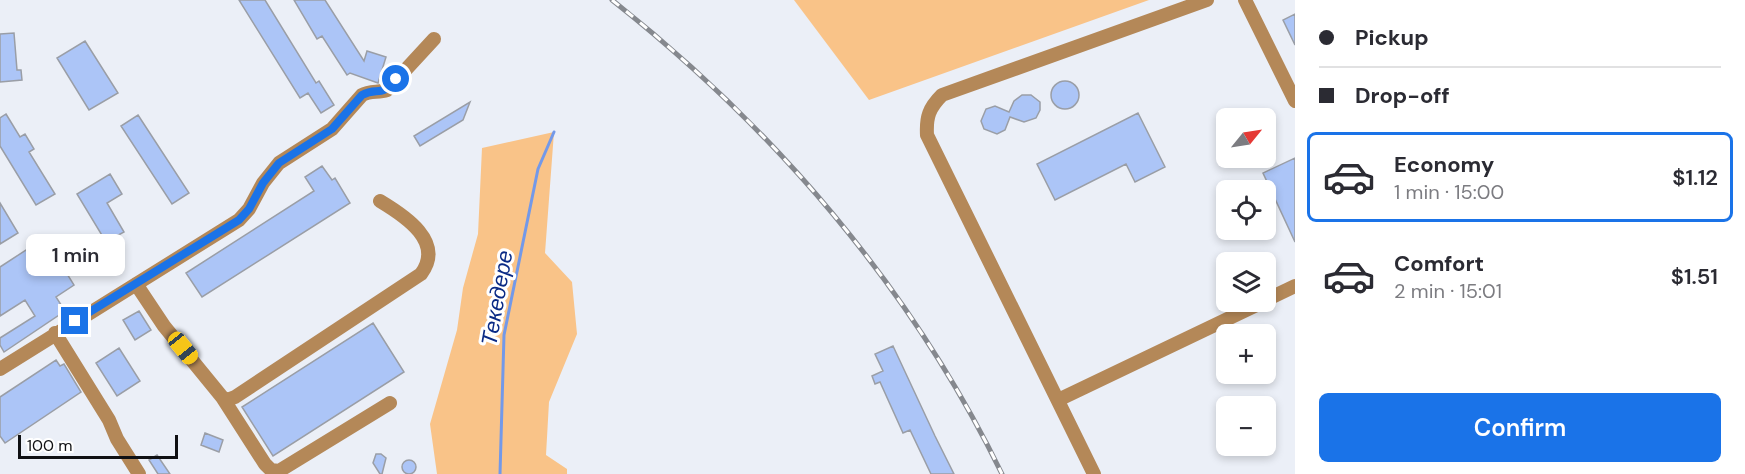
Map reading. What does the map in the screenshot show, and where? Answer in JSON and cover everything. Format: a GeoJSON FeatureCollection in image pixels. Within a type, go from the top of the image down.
{"type":"FeatureCollection","features":[{"type":"Feature","properties":{"kind":"lane"},"geometry":{"type":"LineString","coordinates":[[1094,474],[927,135],[926,119],[931,106],[942,95],[1207,0]]}},
{"type":"Feature","properties":{"kind":"lane"},"geometry":{"type":"LineString","coordinates":[[1245,0],[1295,101]]}},
{"type":"Feature","properties":{"kind":"lane"},"geometry":{"type":"LineString","coordinates":[[0,369],[239,220],[249,209],[263,183],[279,163],[332,129],[362,95],[387,90],[434,39]]}},
{"type":"Feature","properties":{"kind":"lane"},"geometry":{"type":"LineString","coordinates":[[222,397],[227,400],[235,397],[421,274],[429,263],[429,250],[424,239],[409,220],[380,201]]}},
{"type":"Feature","properties":{"kind":"lane"},"geometry":{"type":"LineString","coordinates":[[135,284],[164,326],[222,397],[271,470],[279,471],[390,402]]}},
{"type":"Feature","properties":{"kind":"lane"},"geometry":{"type":"LineString","coordinates":[[1276,295],[1295,286]]}},
{"type":"Feature","properties":{"kind":"lane"},"geometry":{"type":"LineString","coordinates":[[1058,400],[1241,312]]}},
{"type":"Feature","properties":{"kind":"lane"},"geometry":{"type":"LineString","coordinates":[[55,333],[109,420],[117,439],[139,474]]}},
{"type":"Feature","properties":{"kind":"shaded area"},"geometry":{"type":"Polygon","coordinates":[[[794,0],[1149,0],[869,100],[794,0]]]}},
{"type":"Feature","properties":{"kind":"shaded area"},"geometry":{"type":"Polygon","coordinates":[[[554,132],[545,253],[572,282],[577,334],[549,402],[546,455],[567,469],[567,474],[437,474],[430,424],[457,330],[463,288],[478,234],[482,148],[554,132]]]}},
{"type":"Feature","properties":{"kind":"building"},"geometry":{"type":"Polygon","coordinates":[[[239,0],[265,0],[316,83],[319,81],[334,105],[321,113],[308,93],[300,98],[239,0]]]}},
{"type":"Feature","properties":{"kind":"building"},"geometry":{"type":"Polygon","coordinates":[[[294,0],[325,0],[364,61],[367,51],[386,57],[378,83],[350,73],[347,75],[322,36],[317,39],[294,0]]]}},
{"type":"Feature","properties":{"kind":"building"},"geometry":{"type":"Polygon","coordinates":[[[1295,14],[1295,45],[1283,20],[1295,14]]]}},
{"type":"Feature","properties":{"kind":"building"},"geometry":{"type":"Polygon","coordinates":[[[14,33],[17,70],[21,70],[22,80],[0,82],[0,34],[14,33]]]}},
{"type":"Feature","properties":{"kind":"building"},"geometry":{"type":"Polygon","coordinates":[[[85,41],[118,93],[89,110],[57,58],[85,41]]]}},
{"type":"Feature","properties":{"kind":"building"},"geometry":{"type":"Polygon","coordinates":[[[1065,81],[1075,85],[1079,95],[1075,105],[1065,109],[1055,105],[1051,95],[1055,85],[1065,81]]]}},
{"type":"Feature","properties":{"kind":"building"},"geometry":{"type":"Polygon","coordinates":[[[1022,95],[1031,95],[1040,102],[1040,110],[1036,118],[1024,122],[1010,117],[1005,130],[997,134],[984,129],[981,121],[986,109],[995,106],[1009,112],[1014,101],[1022,95]]]}},
{"type":"Feature","properties":{"kind":"building"},"geometry":{"type":"Polygon","coordinates":[[[470,102],[463,120],[420,146],[414,136],[470,102]]]}},
{"type":"Feature","properties":{"kind":"building"},"geometry":{"type":"Polygon","coordinates":[[[1138,113],[1165,167],[1135,182],[1126,164],[1055,200],[1037,164],[1138,113]]]}},
{"type":"Feature","properties":{"kind":"building"},"geometry":{"type":"Polygon","coordinates":[[[6,114],[20,137],[25,134],[34,149],[29,152],[55,194],[36,205],[0,146],[0,118],[6,114]]]}},
{"type":"Feature","properties":{"kind":"building"},"geometry":{"type":"Polygon","coordinates":[[[138,115],[189,193],[172,204],[121,126],[138,115]]]}},
{"type":"Feature","properties":{"kind":"building"},"geometry":{"type":"Polygon","coordinates":[[[1295,158],[1295,242],[1276,201],[1276,180],[1266,180],[1263,173],[1295,158]]]}},
{"type":"Feature","properties":{"kind":"building"},"geometry":{"type":"Polygon","coordinates":[[[322,166],[332,180],[335,178],[350,203],[202,297],[186,273],[314,191],[305,177],[322,166]]]}},
{"type":"Feature","properties":{"kind":"building"},"geometry":{"type":"Polygon","coordinates":[[[110,174],[122,194],[107,203],[124,232],[106,242],[77,194],[110,174]]]}},
{"type":"Feature","properties":{"kind":"building"},"geometry":{"type":"Polygon","coordinates":[[[0,203],[18,233],[0,244],[0,203]]]}},
{"type":"Feature","properties":{"kind":"building"},"geometry":{"type":"Polygon","coordinates":[[[49,235],[69,266],[64,269],[74,285],[56,297],[65,311],[4,352],[0,345],[0,338],[35,316],[25,300],[0,316],[0,267],[49,235]]]}},
{"type":"Feature","properties":{"kind":"building"},"geometry":{"type":"Polygon","coordinates":[[[139,311],[151,330],[135,340],[123,320],[139,311]]]}},
{"type":"Feature","properties":{"kind":"building"},"geometry":{"type":"Polygon","coordinates":[[[373,323],[404,372],[273,456],[242,407],[373,323]]]}},
{"type":"Feature","properties":{"kind":"building"},"geometry":{"type":"Polygon","coordinates":[[[893,346],[954,474],[931,474],[910,430],[903,433],[880,382],[875,384],[872,376],[883,371],[875,354],[893,346]]]}},
{"type":"Feature","properties":{"kind":"building"},"geometry":{"type":"Polygon","coordinates":[[[119,348],[140,381],[117,396],[96,363],[119,348]]]}},
{"type":"Feature","properties":{"kind":"building"},"geometry":{"type":"Polygon","coordinates":[[[56,360],[60,366],[64,364],[81,392],[5,443],[0,436],[0,397],[56,360]]]}},
{"type":"Feature","properties":{"kind":"building"},"geometry":{"type":"Polygon","coordinates":[[[205,433],[223,440],[219,452],[201,445],[205,433]]]}},
{"type":"Feature","properties":{"kind":"building"},"geometry":{"type":"Polygon","coordinates":[[[376,454],[381,454],[386,458],[382,474],[373,463],[376,454]]]}},
{"type":"Feature","properties":{"kind":"building"},"geometry":{"type":"Polygon","coordinates":[[[157,455],[170,474],[158,474],[149,460],[157,455]]]}},
{"type":"Feature","properties":{"kind":"building"},"geometry":{"type":"Polygon","coordinates":[[[406,460],[412,460],[416,467],[412,474],[406,474],[402,470],[402,464],[406,460]]]}},
{"type":"Feature","properties":{"kind":"waterway","name":"Текедере"},"geometry":{"type":"LineString","coordinates":[[500,474],[504,335],[538,169],[554,132]]}},
{"type":"Feature","properties":{"kind":"railway"},"geometry":{"type":"LineString","coordinates":[[612,0],[672,49],[728,102],[783,157],[834,215],[881,276],[925,339],[966,405],[1002,474]]}},
{"type":"Feature","properties":{"kind":"route"},"geometry":{"type":"LineString","coordinates":[[75,321],[239,220],[249,209],[263,183],[279,163],[332,129],[362,95],[368,92],[381,93],[387,90],[396,79]]}}]}
